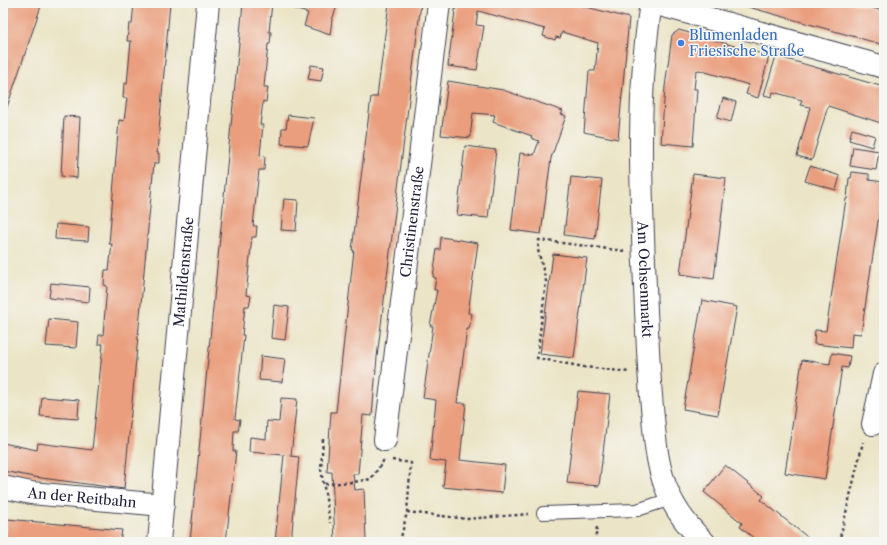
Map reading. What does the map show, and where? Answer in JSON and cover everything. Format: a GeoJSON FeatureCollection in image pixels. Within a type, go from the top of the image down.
{"type":"FeatureCollection","features":[{"type":"Feature","properties":{"kind":"street","name":"Mathildenstraße"},"geometry":{"type":"LineString","coordinates":[[159,542],[208,3]]}},
{"type":"Feature","properties":{"kind":"street","name":"Christinenstraße"},"geometry":{"type":"LineString","coordinates":[[384,450],[439,3]]}},
{"type":"Feature","properties":{"kind":"street"},"geometry":{"type":"LineString","coordinates":[[652,3],[680,7],[884,67]]}},
{"type":"Feature","properties":{"kind":"street","name":"Am Ochsenmarkt"},"geometry":{"type":"LineString","coordinates":[[652,3],[644,45],[641,179],[649,374],[656,452],[671,499],[682,517],[704,542]]}},
{"type":"Feature","properties":{"kind":"street"},"geometry":{"type":"LineString","coordinates":[[873,424],[884,374]]}},
{"type":"Feature","properties":{"kind":"street","name":"An der Reitbahn"},"geometry":{"type":"LineString","coordinates":[[3,488],[162,505]]}},
{"type":"Feature","properties":{"kind":"lane"},"geometry":{"type":"LineString","coordinates":[[542,513],[637,510],[671,499]]}},
{"type":"Feature","properties":{"kind":"path"},"geometry":{"type":"LineString","coordinates":[[644,254],[539,240],[538,250],[546,281],[537,358],[584,368],[649,374]]}},
{"type":"Feature","properties":{"kind":"path"},"geometry":{"type":"LineString","coordinates":[[839,542],[861,446],[873,424]]}},
{"type":"Feature","properties":{"kind":"path"},"geometry":{"type":"LineString","coordinates":[[323,439],[321,469],[325,484],[330,523]]}},
{"type":"Feature","properties":{"kind":"path"},"geometry":{"type":"LineString","coordinates":[[325,484],[354,482],[371,478],[384,450],[411,463],[407,512],[400,542]]}},
{"type":"Feature","properties":{"kind":"path"},"geometry":{"type":"LineString","coordinates":[[407,512],[468,519],[542,513]]}},
{"type":"Feature","properties":{"kind":"building"},"geometry":{"type":"Polygon","coordinates":[[[7,3],[42,3],[3,119],[3,16],[7,3]]]}},
{"type":"Feature","properties":{"kind":"building"},"geometry":{"type":"Polygon","coordinates":[[[134,3],[170,3],[157,153],[159,153],[159,163],[154,163],[124,489],[34,477],[3,471],[3,443],[37,450],[38,443],[92,450],[103,344],[98,344],[99,335],[103,335],[107,286],[104,285],[105,270],[109,270],[112,244],[109,244],[119,120],[124,121],[127,98],[123,98],[124,84],[127,84],[131,41],[127,41],[129,24],[132,24],[134,3]]]}},
{"type":"Feature","properties":{"kind":"building"},"geometry":{"type":"Polygon","coordinates":[[[243,3],[272,3],[269,32],[271,32],[270,44],[268,44],[264,87],[268,87],[266,102],[263,101],[260,125],[263,125],[260,155],[265,156],[264,170],[259,170],[253,226],[257,226],[256,237],[252,237],[246,295],[251,296],[249,306],[245,306],[242,335],[244,335],[235,419],[240,420],[238,431],[234,431],[233,451],[236,451],[226,542],[190,542],[243,3]]]}},
{"type":"Feature","properties":{"kind":"building"},"geometry":{"type":"Polygon","coordinates":[[[291,3],[338,3],[332,20],[330,35],[304,26],[308,13],[291,8],[291,3]]]}},
{"type":"Feature","properties":{"kind":"building"},"geometry":{"type":"Polygon","coordinates":[[[389,3],[421,3],[377,357],[372,416],[363,415],[358,474],[353,474],[355,490],[364,489],[366,542],[335,542],[332,472],[327,472],[331,412],[336,412],[354,250],[352,250],[371,97],[377,97],[389,3]]]}},
{"type":"Feature","properties":{"kind":"building"},"geometry":{"type":"Polygon","coordinates":[[[456,3],[571,3],[629,18],[618,139],[584,132],[589,71],[595,71],[598,43],[562,32],[560,38],[556,37],[555,40],[543,36],[545,29],[478,11],[476,25],[484,26],[477,70],[448,66],[456,3]]]}},
{"type":"Feature","properties":{"kind":"building"},"geometry":{"type":"Polygon","coordinates":[[[734,3],[853,3],[884,11],[884,45],[734,3]]]}},
{"type":"Feature","properties":{"kind":"building"},"geometry":{"type":"Polygon","coordinates":[[[679,30],[769,56],[758,98],[746,94],[749,85],[699,70],[696,71],[694,89],[697,89],[693,146],[661,143],[665,87],[672,35],[679,30]]]}},
{"type":"Feature","properties":{"kind":"building"},"geometry":{"type":"Polygon","coordinates":[[[776,56],[884,87],[884,124],[828,106],[812,160],[797,156],[810,107],[800,105],[802,100],[773,92],[772,97],[764,95],[776,56]]]}},
{"type":"Feature","properties":{"kind":"building"},"geometry":{"type":"Polygon","coordinates":[[[311,65],[324,67],[321,81],[308,79],[311,65]]]}},
{"type":"Feature","properties":{"kind":"building"},"geometry":{"type":"Polygon","coordinates":[[[448,81],[503,90],[563,111],[561,114],[566,116],[551,158],[541,234],[511,230],[520,153],[534,155],[539,141],[531,138],[532,136],[493,122],[495,115],[473,113],[470,138],[441,135],[448,81]]]}},
{"type":"Feature","properties":{"kind":"building"},"geometry":{"type":"Polygon","coordinates":[[[723,98],[736,102],[731,122],[717,118],[723,98]]]}},
{"type":"Feature","properties":{"kind":"building"},"geometry":{"type":"Polygon","coordinates":[[[288,115],[314,118],[308,146],[281,144],[282,128],[286,128],[288,115]]]}},
{"type":"Feature","properties":{"kind":"building"},"geometry":{"type":"Polygon","coordinates":[[[64,116],[80,117],[77,178],[61,176],[64,116]]]}},
{"type":"Feature","properties":{"kind":"building"},"geometry":{"type":"Polygon","coordinates":[[[852,129],[875,136],[872,147],[849,140],[852,129]]]}},
{"type":"Feature","properties":{"kind":"building"},"geometry":{"type":"Polygon","coordinates":[[[465,146],[496,150],[488,218],[457,215],[465,146]]]}},
{"type":"Feature","properties":{"kind":"building"},"geometry":{"type":"Polygon","coordinates":[[[853,147],[879,151],[876,170],[850,166],[853,147]]]}},
{"type":"Feature","properties":{"kind":"building"},"geometry":{"type":"Polygon","coordinates":[[[810,166],[840,176],[836,190],[805,181],[810,166]]]}},
{"type":"Feature","properties":{"kind":"building"},"geometry":{"type":"Polygon","coordinates":[[[852,172],[869,174],[869,180],[884,182],[861,334],[852,333],[851,348],[814,344],[815,330],[826,331],[849,178],[851,178],[852,172]]]}},
{"type":"Feature","properties":{"kind":"building"},"geometry":{"type":"Polygon","coordinates":[[[693,174],[726,178],[714,279],[680,274],[693,174]]]}},
{"type":"Feature","properties":{"kind":"building"},"geometry":{"type":"Polygon","coordinates":[[[571,177],[602,180],[595,239],[564,235],[571,177]]]}},
{"type":"Feature","properties":{"kind":"building"},"geometry":{"type":"Polygon","coordinates":[[[284,199],[298,200],[296,231],[281,230],[284,199]]]}},
{"type":"Feature","properties":{"kind":"building"},"geometry":{"type":"Polygon","coordinates":[[[56,224],[89,227],[88,241],[55,239],[56,224]]]}},
{"type":"Feature","properties":{"kind":"building"},"geometry":{"type":"Polygon","coordinates":[[[441,237],[478,243],[468,313],[472,314],[469,329],[467,329],[457,403],[466,403],[460,460],[505,465],[502,493],[443,487],[446,462],[430,460],[436,400],[423,398],[433,326],[430,326],[437,290],[434,290],[436,278],[433,277],[437,249],[440,250],[441,237]]]}},
{"type":"Feature","properties":{"kind":"building"},"geometry":{"type":"Polygon","coordinates":[[[553,254],[587,258],[574,358],[540,354],[553,254]]]}},
{"type":"Feature","properties":{"kind":"building"},"geometry":{"type":"Polygon","coordinates":[[[51,283],[90,287],[89,302],[49,298],[51,283]]]}},
{"type":"Feature","properties":{"kind":"building"},"geometry":{"type":"Polygon","coordinates":[[[702,300],[737,307],[718,415],[683,409],[702,300]]]}},
{"type":"Feature","properties":{"kind":"building"},"geometry":{"type":"Polygon","coordinates":[[[274,305],[289,307],[285,340],[271,338],[274,305]]]}},
{"type":"Feature","properties":{"kind":"building"},"geometry":{"type":"Polygon","coordinates":[[[49,319],[78,322],[76,348],[46,346],[49,319]]]}},
{"type":"Feature","properties":{"kind":"building"},"geometry":{"type":"Polygon","coordinates":[[[832,353],[850,356],[848,368],[842,367],[825,479],[785,473],[802,360],[830,364],[832,353]]]}},
{"type":"Feature","properties":{"kind":"building"},"geometry":{"type":"Polygon","coordinates":[[[261,356],[285,359],[282,382],[259,380],[261,356]]]}},
{"type":"Feature","properties":{"kind":"building"},"geometry":{"type":"Polygon","coordinates":[[[578,391],[610,394],[599,486],[567,483],[578,391]]]}},
{"type":"Feature","properties":{"kind":"building"},"geometry":{"type":"Polygon","coordinates":[[[42,397],[79,400],[78,419],[40,416],[42,397]]]}},
{"type":"Feature","properties":{"kind":"building"},"geometry":{"type":"Polygon","coordinates":[[[281,398],[297,399],[291,456],[299,457],[291,542],[275,542],[284,455],[249,452],[250,437],[266,439],[267,421],[279,422],[281,398]]]}},
{"type":"Feature","properties":{"kind":"building"},"geometry":{"type":"Polygon","coordinates":[[[725,465],[764,496],[761,500],[811,540],[809,542],[759,542],[740,527],[742,523],[704,492],[725,465]]]}},
{"type":"Feature","properties":{"kind":"building"},"geometry":{"type":"Polygon","coordinates":[[[7,519],[122,530],[120,542],[4,542],[7,519]]]}},
{"type":"Feature","properties":{"kind":"place","name":"Blumenladen Friesische Straße"},"geometry":{"type":"Point","coordinates":[681,43]}}]}
